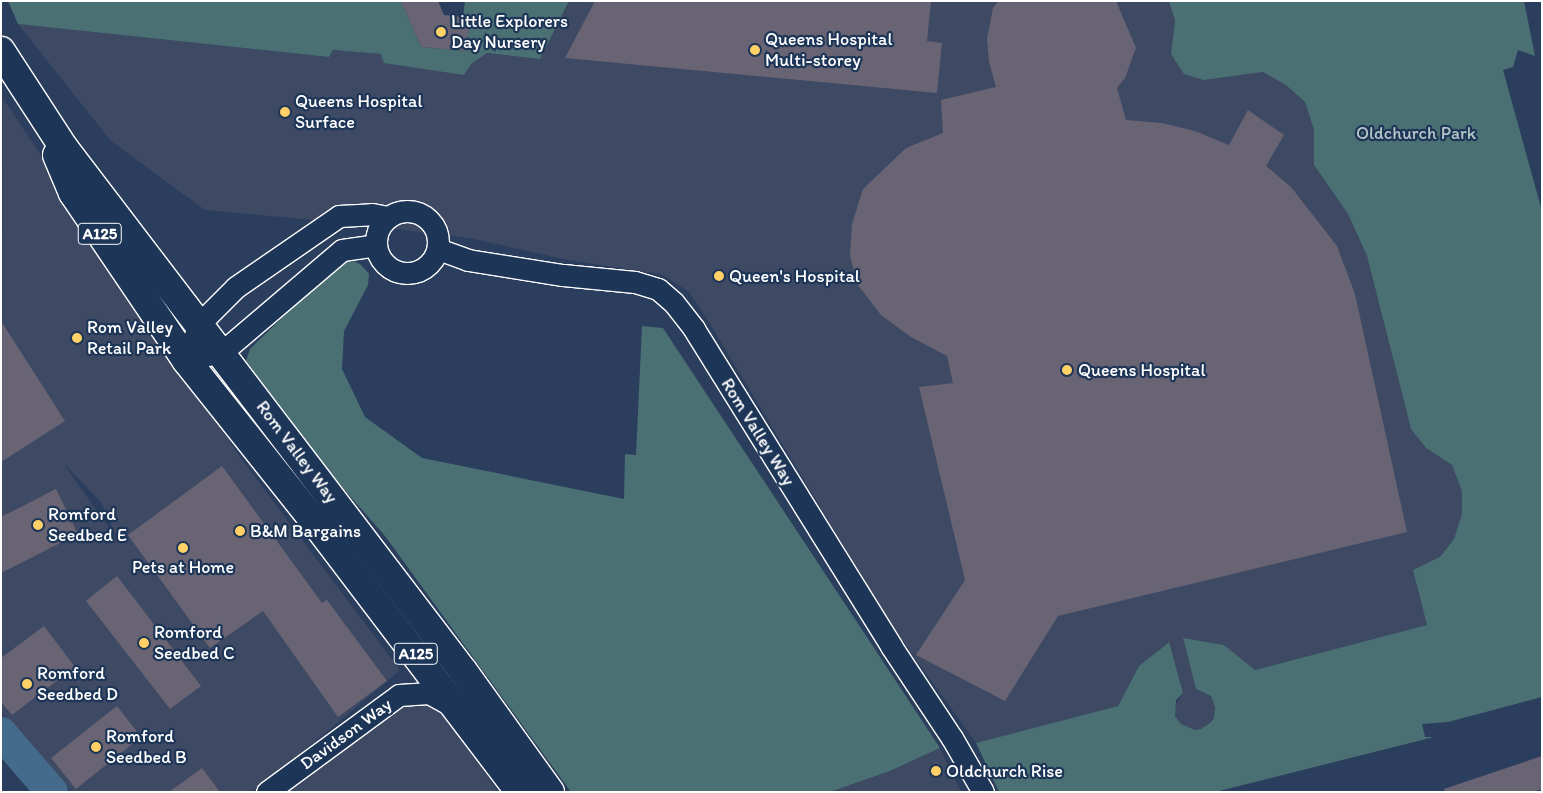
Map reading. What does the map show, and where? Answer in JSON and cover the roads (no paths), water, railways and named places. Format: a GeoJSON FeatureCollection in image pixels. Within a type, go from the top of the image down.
{"type":"FeatureCollection","features":[{"type":"Feature","properties":{"kind":"main road","name":"Rom Valley Way"},"geometry":{"type":"LineString","coordinates":[[1,51],[64,148],[222,352],[463,671],[550,792]]}},
{"type":"Feature","properties":{"kind":"main road","name":"Rom Valley Way"},"geometry":{"type":"LineString","coordinates":[[32,99],[73,193],[186,360],[311,517],[520,792]]}},
{"type":"Feature","properties":{"kind":"street"},"geometry":{"type":"LineString","coordinates":[[186,360],[199,324],[236,287],[339,216],[372,214],[388,217],[405,211],[425,216],[434,225],[438,237],[438,249],[434,258],[420,271],[400,273],[385,265],[380,259],[376,244],[378,229],[388,217]]}},
{"type":"Feature","properties":{"kind":"street"},"geometry":{"type":"LineString","coordinates":[[186,360],[222,352],[342,250],[376,244]]}},
{"type":"Feature","properties":{"kind":"street","name":"Rom Valley Way"},"geometry":{"type":"LineString","coordinates":[[438,249],[468,260],[635,282],[658,289],[674,303],[694,329],[887,640],[972,770],[983,792]]}},
{"type":"Feature","properties":{"kind":"street","name":"Davidson Way"},"geometry":{"type":"LineString","coordinates":[[267,792],[399,695],[429,693],[457,708]]}},
{"type":"Feature","properties":{"kind":"waterway"},"geometry":{"type":"LineString","coordinates":[[1,733],[52,792]]}},
{"type":"Feature","properties":{"kind":"place","name":"Little Explorers Day Nursery"},"geometry":{"type":"Point","coordinates":[441,32]}},
{"type":"Feature","properties":{"kind":"place","name":"Queens Hospital Multi-storey"},"geometry":{"type":"Point","coordinates":[755,50]}},
{"type":"Feature","properties":{"kind":"place","name":"Queens Hospital Surface"},"geometry":{"type":"Point","coordinates":[285,112]}},
{"type":"Feature","properties":{"kind":"place","name":"Queen's Hospital"},"geometry":{"type":"Point","coordinates":[719,276]}},
{"type":"Feature","properties":{"kind":"place","name":"Rom Valley Retail Park"},"geometry":{"type":"Point","coordinates":[77,338]}},
{"type":"Feature","properties":{"kind":"place","name":"Queens Hospital"},"geometry":{"type":"Point","coordinates":[1067,370]}},
{"type":"Feature","properties":{"kind":"place","name":"Romford Seedbed E"},"geometry":{"type":"Point","coordinates":[38,525]}},
{"type":"Feature","properties":{"kind":"place","name":"B&M Bargains"},"geometry":{"type":"Point","coordinates":[240,531]}},
{"type":"Feature","properties":{"kind":"place","name":"Pets at Home"},"geometry":{"type":"Point","coordinates":[183,548]}},
{"type":"Feature","properties":{"kind":"place","name":"Romford Seedbed C"},"geometry":{"type":"Point","coordinates":[144,643]}},
{"type":"Feature","properties":{"kind":"place","name":"Romford Seedbed D"},"geometry":{"type":"Point","coordinates":[27,684]}},
{"type":"Feature","properties":{"kind":"place","name":"Romford Seedbed B"},"geometry":{"type":"Point","coordinates":[96,747]}},
{"type":"Feature","properties":{"kind":"place","name":"Oldchurch Rise"},"geometry":{"type":"Point","coordinates":[936,771]}},
{"type":"Feature","properties":{"kind":"park label","name":"Oldchurch Park"},"geometry":{"type":"Point","coordinates":[1416,133]}}]}
